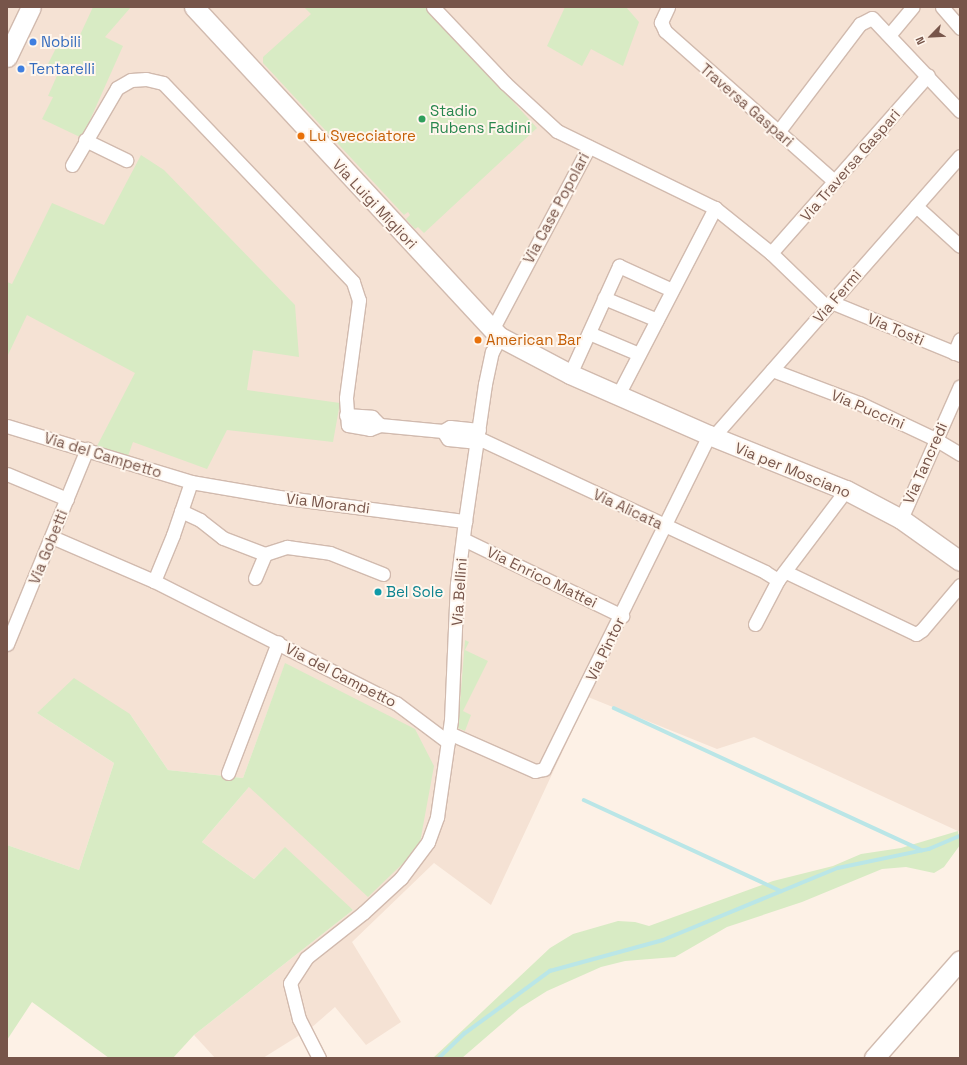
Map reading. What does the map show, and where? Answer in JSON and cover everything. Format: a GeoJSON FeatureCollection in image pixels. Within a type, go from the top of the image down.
{"type":"FeatureCollection","features":[{"type":"Feature","properties":{"kind":"main road"},"geometry":{"type":"LineString","coordinates":[[7,57],[31,7]]}},
{"type":"Feature","properties":{"kind":"main road","name":"Via Luigi Migliori"},"geometry":{"type":"LineString","coordinates":[[194,7],[496,333]]}},
{"type":"Feature","properties":{"kind":"main road","name":"Via per Mosciano"},"geometry":{"type":"LineString","coordinates":[[496,333],[570,374],[711,436],[846,490],[901,519],[960,561]]}},
{"type":"Feature","properties":{"kind":"main road"},"geometry":{"type":"LineString","coordinates":[[874,1058],[960,960]]}},
{"type":"Feature","properties":{"kind":"street"},"geometry":{"type":"LineString","coordinates":[[434,7],[532,111],[557,131],[589,147]]}},
{"type":"Feature","properties":{"kind":"street","name":"Traversa Gaspari"},"geometry":{"type":"LineString","coordinates":[[668,7],[661,25],[835,182]]}},
{"type":"Feature","properties":{"kind":"street"},"geometry":{"type":"LineString","coordinates":[[890,34],[913,7]]}},
{"type":"Feature","properties":{"kind":"street"},"geometry":{"type":"LineString","coordinates":[[942,7],[960,28]]}},
{"type":"Feature","properties":{"kind":"street"},"geometry":{"type":"LineString","coordinates":[[778,132],[860,24],[872,18],[890,34],[960,111]]}},
{"type":"Feature","properties":{"kind":"street","name":"Via Traversa Gaspari"},"geometry":{"type":"LineString","coordinates":[[772,254],[928,75]]}},
{"type":"Feature","properties":{"kind":"street","name":"Via Alicata"},"geometry":{"type":"LineString","coordinates":[[85,140],[117,88],[131,80],[146,79],[163,83],[353,282],[359,300],[346,398],[346,415],[372,417],[380,425],[443,431],[448,439],[478,437],[765,572],[782,576],[916,634],[922,630],[960,585]]}},
{"type":"Feature","properties":{"kind":"street"},"geometry":{"type":"LineString","coordinates":[[72,165],[85,140],[126,160]]}},
{"type":"Feature","properties":{"kind":"street","name":"Via Case Popolari"},"geometry":{"type":"LineString","coordinates":[[496,333],[589,147],[714,208]]}},
{"type":"Feature","properties":{"kind":"street","name":"Via Fermi"},"geometry":{"type":"LineString","coordinates":[[711,436],[772,370],[960,156]]}},
{"type":"Feature","properties":{"kind":"street"},"geometry":{"type":"LineString","coordinates":[[916,206],[960,246]]}},
{"type":"Feature","properties":{"kind":"street"},"geometry":{"type":"LineString","coordinates":[[618,395],[714,208],[772,254],[829,305]]}},
{"type":"Feature","properties":{"kind":"street"},"geometry":{"type":"LineString","coordinates":[[570,374],[619,266],[672,290]]}},
{"type":"Feature","properties":{"kind":"street"},"geometry":{"type":"LineString","coordinates":[[604,298],[657,320]]}},
{"type":"Feature","properties":{"kind":"street","name":"Via Tosti"},"geometry":{"type":"LineString","coordinates":[[829,305],[957,354]]}},
{"type":"Feature","properties":{"kind":"street","name":"Via Bellini"},"geometry":{"type":"LineString","coordinates":[[448,737],[458,584],[465,520],[490,361],[495,344],[496,333]]}},
{"type":"Feature","properties":{"kind":"street"},"geometry":{"type":"LineString","coordinates":[[589,333],[639,354]]}},
{"type":"Feature","properties":{"kind":"street"},"geometry":{"type":"LineString","coordinates":[[957,354],[960,339]]}},
{"type":"Feature","properties":{"kind":"street","name":"Via Puccini"},"geometry":{"type":"LineString","coordinates":[[772,370],[859,403],[935,439],[960,454]]}},
{"type":"Feature","properties":{"kind":"street","name":"Via Tancredi"},"geometry":{"type":"LineString","coordinates":[[901,519],[935,439],[960,386]]}},
{"type":"Feature","properties":{"kind":"street","name":"Via del Campetto"},"geometry":{"type":"LineString","coordinates":[[7,426],[87,449],[191,482]]}},
{"type":"Feature","properties":{"kind":"street","name":"Via Pintor"},"geometry":{"type":"LineString","coordinates":[[448,737],[535,771],[544,768],[622,616],[665,526],[711,436]]}},
{"type":"Feature","properties":{"kind":"street","name":"Via Gobetti"},"geometry":{"type":"LineString","coordinates":[[7,644],[87,449]]}},
{"type":"Feature","properties":{"kind":"street"},"geometry":{"type":"LineString","coordinates":[[7,474],[67,499]]}},
{"type":"Feature","properties":{"kind":"street"},"geometry":{"type":"LineString","coordinates":[[154,581],[191,482]]}},
{"type":"Feature","properties":{"kind":"street","name":"Via Morandi"},"geometry":{"type":"LineString","coordinates":[[191,482],[278,497],[465,520]]}},
{"type":"Feature","properties":{"kind":"street"},"geometry":{"type":"LineString","coordinates":[[755,624],[782,576],[846,490]]}},
{"type":"Feature","properties":{"kind":"street"},"geometry":{"type":"LineString","coordinates":[[181,511],[200,520],[222,538],[265,554],[287,547],[330,554],[384,574]]}},
{"type":"Feature","properties":{"kind":"street","name":"Via del Campetto"},"geometry":{"type":"LineString","coordinates":[[52,537],[154,581],[278,642],[396,702],[448,737]]}},
{"type":"Feature","properties":{"kind":"street","name":"Via Enrico Mattei"},"geometry":{"type":"LineString","coordinates":[[463,539],[622,616]]}},
{"type":"Feature","properties":{"kind":"street"},"geometry":{"type":"LineString","coordinates":[[255,578],[265,554]]}},
{"type":"Feature","properties":{"kind":"street"},"geometry":{"type":"LineString","coordinates":[[228,774],[278,642]]}},
{"type":"Feature","properties":{"kind":"street"},"geometry":{"type":"LineString","coordinates":[[319,1058],[299,1019],[290,983],[306,958],[363,913],[417,860],[428,842],[437,817],[448,737]]}},
{"type":"Feature","properties":{"kind":"shaded area"},"geometry":{"type":"Polygon","coordinates":[[[7,7],[960,7],[960,832],[754,737],[717,749],[588,697],[491,905],[434,863],[352,942],[401,1022],[366,1045],[335,1007],[311,1028],[263,1058],[215,1058],[194,1035],[353,910],[278,854],[254,879],[202,842],[249,787],[285,664],[243,778],[168,770],[130,714],[37,713],[114,763],[79,870],[7,845],[7,7]]]}},
{"type":"Feature","properties":{"kind":"green space"},"geometry":{"type":"Polygon","coordinates":[[[93,7],[131,7],[105,37],[123,46],[82,138],[42,119],[53,97],[48,96],[59,71],[48,64],[59,42],[73,50],[93,7]]]}},
{"type":"Feature","properties":{"kind":"green space","name":"Stadio Rubens Fadini"},"geometry":{"type":"Polygon","coordinates":[[[304,7],[427,7],[537,128],[424,233],[418,227],[415,229],[406,219],[410,215],[408,212],[404,215],[263,63],[263,57],[311,14],[304,7]]]}},
{"type":"Feature","properties":{"kind":"green space"},"geometry":{"type":"Polygon","coordinates":[[[565,7],[626,7],[639,22],[623,66],[591,49],[582,66],[547,46],[565,7]]]}},
{"type":"Feature","properties":{"kind":"green space"},"geometry":{"type":"Polygon","coordinates":[[[141,155],[164,170],[295,305],[299,357],[253,350],[247,390],[340,403],[333,442],[227,430],[207,469],[133,442],[128,456],[97,446],[135,373],[27,315],[7,357],[7,282],[12,284],[52,203],[104,225],[141,155]]]}},
{"type":"Feature","properties":{"kind":"green space"},"geometry":{"type":"Polygon","coordinates":[[[465,640],[469,642],[465,650],[488,661],[463,711],[471,715],[465,731],[458,728],[465,640]]]}},
{"type":"Feature","properties":{"kind":"green space"},"geometry":{"type":"Polygon","coordinates":[[[285,663],[415,729],[434,766],[419,848],[368,897],[249,787],[202,842],[254,879],[285,847],[353,910],[194,1035],[173,1058],[109,1058],[32,1002],[7,1040],[7,845],[79,870],[114,763],[37,713],[74,678],[130,714],[168,770],[243,778],[285,663]]]}},
{"type":"Feature","properties":{"kind":"green space"},"geometry":{"type":"Polygon","coordinates":[[[958,831],[960,845],[944,867],[934,873],[906,867],[882,869],[802,902],[727,927],[675,957],[625,961],[601,967],[547,991],[520,1008],[462,1058],[433,1058],[550,948],[573,934],[618,921],[635,922],[649,926],[773,881],[833,866],[861,854],[901,848],[958,831]]]}},
{"type":"Feature","properties":{"kind":"waterway"},"geometry":{"type":"LineString","coordinates":[[614,708],[922,850]]}},
{"type":"Feature","properties":{"kind":"waterway"},"geometry":{"type":"LineString","coordinates":[[584,800],[781,891]]}},
{"type":"Feature","properties":{"kind":"waterway"},"geometry":{"type":"LineString","coordinates":[[439,1058],[464,1034],[550,971],[663,940],[838,868],[929,849],[960,836]]}},
{"type":"Feature","properties":{"kind":"place","name":"Nobili"},"geometry":{"type":"Point","coordinates":[33,42]}},
{"type":"Feature","properties":{"kind":"place","name":"Tentarelli"},"geometry":{"type":"Point","coordinates":[21,69]}},
{"type":"Feature","properties":{"kind":"place","name":"Stadio Rubens Fadini"},"geometry":{"type":"Point","coordinates":[422,119]}},
{"type":"Feature","properties":{"kind":"place","name":"Lu Svecciatore"},"geometry":{"type":"Point","coordinates":[301,136]}},
{"type":"Feature","properties":{"kind":"place","name":"American Bar"},"geometry":{"type":"Point","coordinates":[478,340]}},
{"type":"Feature","properties":{"kind":"place","name":"Bel Sole"},"geometry":{"type":"Point","coordinates":[378,592]}}]}
